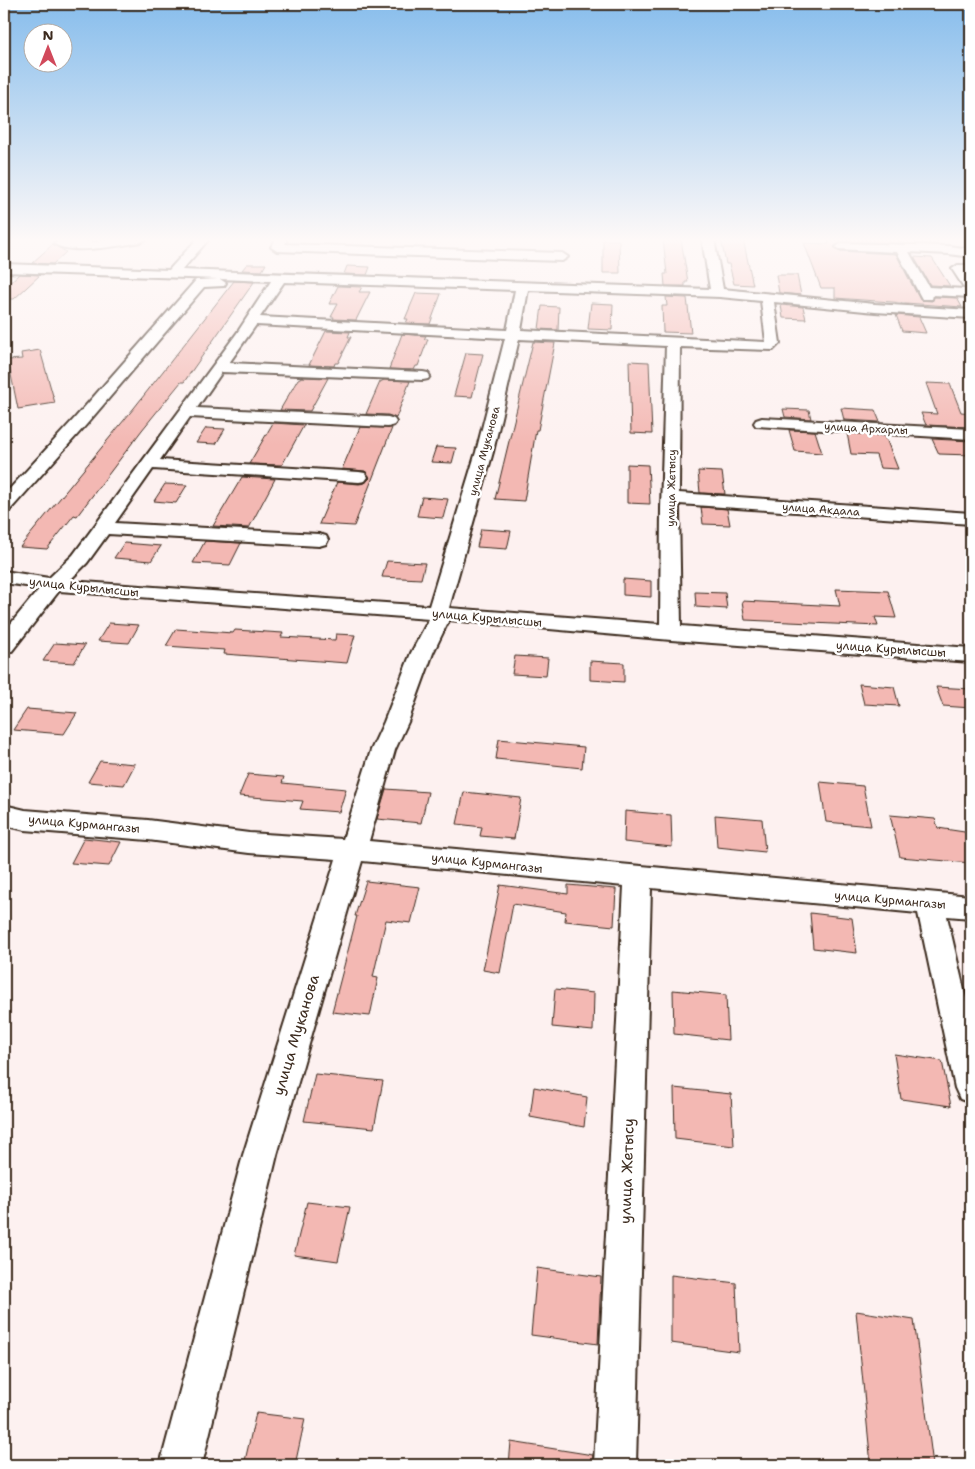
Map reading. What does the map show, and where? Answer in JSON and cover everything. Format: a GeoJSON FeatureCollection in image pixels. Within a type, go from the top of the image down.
{"type":"FeatureCollection","features":[{"type":"Feature","properties":{"kind":"street"},"geometry":{"type":"LineString","coordinates":[[4,506],[178,308]]}},
{"type":"Feature","properties":{"kind":"street"},"geometry":{"type":"LineString","coordinates":[[4,646],[53,585],[80,559],[261,308]]}},
{"type":"Feature","properties":{"kind":"street","name":"улица Муканова"},"geometry":{"type":"LineString","coordinates":[[181,1465],[260,1155],[341,883],[353,850],[383,750],[439,614],[515,334],[519,308]]}},
{"type":"Feature","properties":{"kind":"street"},"geometry":{"type":"LineString","coordinates":[[253,321],[768,347],[772,343],[768,308]]}},
{"type":"Feature","properties":{"kind":"street"},"geometry":{"type":"LineString","coordinates":[[852,308],[971,314]]}},
{"type":"Feature","properties":{"kind":"street","name":"улица Жетысу"},"geometry":{"type":"LineString","coordinates":[[672,633],[670,498],[673,342]]}},
{"type":"Feature","properties":{"kind":"street"},"geometry":{"type":"LineString","coordinates":[[217,368],[238,367],[423,376]]}},
{"type":"Feature","properties":{"kind":"street"},"geometry":{"type":"LineString","coordinates":[[186,412],[388,422]]}},
{"type":"Feature","properties":{"kind":"street","name":"улица Архарлы"},"geometry":{"type":"LineString","coordinates":[[762,423],[971,434]]}},
{"type":"Feature","properties":{"kind":"street"},"geometry":{"type":"LineString","coordinates":[[149,464],[359,477]]}},
{"type":"Feature","properties":{"kind":"street","name":"улица Акдала"},"geometry":{"type":"LineString","coordinates":[[670,498],[971,519]]}},
{"type":"Feature","properties":{"kind":"street"},"geometry":{"type":"LineString","coordinates":[[103,528],[318,540]]}},
{"type":"Feature","properties":{"kind":"street","name":"улица Курылысшы"},"geometry":{"type":"LineString","coordinates":[[4,577],[53,585],[971,656]]}},
{"type":"Feature","properties":{"kind":"street","name":"улица Курмангазы"},"geometry":{"type":"LineString","coordinates":[[4,815],[25,820],[148,830],[249,843],[353,850],[971,908]]}},
{"type":"Feature","properties":{"kind":"street","name":"улица Жетысу"},"geometry":{"type":"LineString","coordinates":[[615,1465],[638,878]]}},
{"type":"Feature","properties":{"kind":"street"},"geometry":{"type":"LineString","coordinates":[[930,904],[971,1088]]}},
{"type":"Feature","properties":{"kind":"building"},"geometry":{"type":"Polygon","coordinates":[[[213,308],[236,308],[184,382],[181,382],[142,430],[77,516],[74,515],[47,549],[20,547],[213,308]]]}},
{"type":"Feature","properties":{"kind":"building"},"geometry":{"type":"Polygon","coordinates":[[[336,308],[362,308],[356,320],[333,319],[334,317],[331,317],[336,308]]]}},
{"type":"Feature","properties":{"kind":"building"},"geometry":{"type":"Polygon","coordinates":[[[410,308],[436,308],[430,324],[406,323],[408,319],[405,319],[410,308]]]}},
{"type":"Feature","properties":{"kind":"building"},"geometry":{"type":"Polygon","coordinates":[[[542,308],[559,308],[558,330],[539,329],[542,308]]]}},
{"type":"Feature","properties":{"kind":"building"},"geometry":{"type":"Polygon","coordinates":[[[590,308],[613,308],[612,330],[588,329],[590,308]]]}},
{"type":"Feature","properties":{"kind":"building"},"geometry":{"type":"Polygon","coordinates":[[[662,308],[688,308],[691,333],[663,332],[662,308]]]}},
{"type":"Feature","properties":{"kind":"building"},"geometry":{"type":"Polygon","coordinates":[[[781,308],[803,308],[806,319],[783,318],[781,308]]]}},
{"type":"Feature","properties":{"kind":"building"},"geometry":{"type":"Polygon","coordinates":[[[896,315],[919,317],[926,333],[902,331],[896,315]]]}},
{"type":"Feature","properties":{"kind":"building"},"geometry":{"type":"Polygon","coordinates":[[[326,331],[350,332],[348,337],[351,337],[338,363],[335,363],[334,366],[309,365],[326,331]]]}},
{"type":"Feature","properties":{"kind":"building"},"geometry":{"type":"Polygon","coordinates":[[[402,334],[426,336],[424,339],[428,339],[418,366],[414,370],[389,369],[402,334]]]}},
{"type":"Feature","properties":{"kind":"building"},"geometry":{"type":"Polygon","coordinates":[[[533,342],[555,343],[538,430],[536,430],[524,501],[495,499],[533,342]]]}},
{"type":"Feature","properties":{"kind":"building"},"geometry":{"type":"Polygon","coordinates":[[[40,350],[55,403],[18,409],[8,360],[22,359],[21,353],[40,350]]]}},
{"type":"Feature","properties":{"kind":"building"},"geometry":{"type":"Polygon","coordinates":[[[466,353],[483,354],[472,397],[454,396],[466,353]]]}},
{"type":"Feature","properties":{"kind":"building"},"geometry":{"type":"Polygon","coordinates":[[[629,361],[649,362],[652,434],[631,433],[629,361]]]}},
{"type":"Feature","properties":{"kind":"building"},"geometry":{"type":"Polygon","coordinates":[[[302,377],[328,378],[310,411],[280,410],[298,379],[302,377]]]}},
{"type":"Feature","properties":{"kind":"building"},"geometry":{"type":"Polygon","coordinates":[[[384,380],[410,381],[396,418],[388,415],[366,414],[380,382],[384,380]]]}},
{"type":"Feature","properties":{"kind":"building"},"geometry":{"type":"Polygon","coordinates":[[[926,383],[950,384],[961,412],[971,413],[971,427],[926,425],[921,413],[937,414],[926,383]]]}},
{"type":"Feature","properties":{"kind":"building"},"geometry":{"type":"Polygon","coordinates":[[[841,408],[875,410],[880,422],[844,420],[841,408]]]}},
{"type":"Feature","properties":{"kind":"building"},"geometry":{"type":"Polygon","coordinates":[[[783,409],[809,410],[811,419],[785,417],[783,409]]]}},
{"type":"Feature","properties":{"kind":"building"},"geometry":{"type":"Polygon","coordinates":[[[273,423],[304,425],[282,465],[249,464],[273,423]]]}},
{"type":"Feature","properties":{"kind":"building"},"geometry":{"type":"Polygon","coordinates":[[[360,427],[392,428],[354,526],[319,524],[337,482],[359,484],[365,483],[370,478],[365,471],[342,469],[360,427]]]}},
{"type":"Feature","properties":{"kind":"building"},"geometry":{"type":"Polygon","coordinates":[[[206,428],[225,429],[216,444],[196,443],[206,428]]]}},
{"type":"Feature","properties":{"kind":"building"},"geometry":{"type":"Polygon","coordinates":[[[789,430],[815,431],[822,453],[795,451],[789,430]]]}},
{"type":"Feature","properties":{"kind":"building"},"geometry":{"type":"Polygon","coordinates":[[[847,433],[885,436],[898,469],[880,468],[876,455],[851,454],[847,433]]]}},
{"type":"Feature","properties":{"kind":"building"},"geometry":{"type":"Polygon","coordinates":[[[932,439],[971,441],[971,455],[939,454],[932,439]]]}},
{"type":"Feature","properties":{"kind":"building"},"geometry":{"type":"Polygon","coordinates":[[[436,447],[456,448],[452,463],[431,462],[436,447]]]}},
{"type":"Feature","properties":{"kind":"building"},"geometry":{"type":"Polygon","coordinates":[[[627,464],[648,465],[650,504],[627,503],[627,464]]]}},
{"type":"Feature","properties":{"kind":"building"},"geometry":{"type":"Polygon","coordinates":[[[698,471],[722,472],[725,494],[700,493],[698,471]]]}},
{"type":"Feature","properties":{"kind":"building"},"geometry":{"type":"Polygon","coordinates":[[[242,477],[275,479],[249,528],[213,526],[242,477]]]}},
{"type":"Feature","properties":{"kind":"building"},"geometry":{"type":"Polygon","coordinates":[[[165,484],[187,485],[176,503],[154,501],[165,484]]]}},
{"type":"Feature","properties":{"kind":"building"},"geometry":{"type":"Polygon","coordinates":[[[422,497],[448,499],[443,518],[417,516],[422,497]]]}},
{"type":"Feature","properties":{"kind":"building"},"geometry":{"type":"Polygon","coordinates":[[[701,507],[727,509],[730,525],[703,524],[701,507]]]}},
{"type":"Feature","properties":{"kind":"building"},"geometry":{"type":"Polygon","coordinates":[[[481,529],[511,531],[507,549],[477,547],[481,529]]]}},
{"type":"Feature","properties":{"kind":"building"},"geometry":{"type":"Polygon","coordinates":[[[205,541],[241,543],[230,565],[193,563],[205,541]]]}},
{"type":"Feature","properties":{"kind":"building"},"geometry":{"type":"Polygon","coordinates":[[[124,543],[161,546],[151,561],[114,558],[124,543]]]}},
{"type":"Feature","properties":{"kind":"building"},"geometry":{"type":"Polygon","coordinates":[[[387,561],[425,563],[421,579],[382,577],[387,561]]]}},
{"type":"Feature","properties":{"kind":"building"},"geometry":{"type":"Polygon","coordinates":[[[623,579],[651,581],[651,597],[623,595],[623,579]]]}},
{"type":"Feature","properties":{"kind":"building"},"geometry":{"type":"Polygon","coordinates":[[[836,589],[888,591],[896,618],[875,617],[878,626],[745,620],[742,601],[840,606],[836,589]]]}},
{"type":"Feature","properties":{"kind":"building"},"geometry":{"type":"Polygon","coordinates":[[[695,592],[725,593],[727,609],[696,607],[695,592]]]}},
{"type":"Feature","properties":{"kind":"building"},"geometry":{"type":"Polygon","coordinates":[[[109,623],[139,625],[129,643],[98,641],[109,623]]]}},
{"type":"Feature","properties":{"kind":"building"},"geometry":{"type":"Polygon","coordinates":[[[176,629],[233,633],[235,630],[283,633],[281,637],[335,640],[336,634],[355,635],[347,663],[224,654],[225,650],[166,646],[176,629]]]}},
{"type":"Feature","properties":{"kind":"building"},"geometry":{"type":"Polygon","coordinates":[[[55,643],[85,645],[74,663],[43,661],[55,643]]]}},
{"type":"Feature","properties":{"kind":"building"},"geometry":{"type":"Polygon","coordinates":[[[515,656],[548,658],[546,676],[512,674],[515,656]]]}},
{"type":"Feature","properties":{"kind":"building"},"geometry":{"type":"Polygon","coordinates":[[[590,661],[624,663],[624,682],[590,680],[590,661]]]}},
{"type":"Feature","properties":{"kind":"building"},"geometry":{"type":"Polygon","coordinates":[[[859,684],[894,687],[899,706],[864,704],[859,684]]]}},
{"type":"Feature","properties":{"kind":"building"},"geometry":{"type":"Polygon","coordinates":[[[936,687],[971,689],[971,708],[943,706],[936,687]]]}},
{"type":"Feature","properties":{"kind":"building"},"geometry":{"type":"Polygon","coordinates":[[[27,709],[77,713],[64,734],[13,730],[27,709]]]}},
{"type":"Feature","properties":{"kind":"building"},"geometry":{"type":"Polygon","coordinates":[[[499,739],[584,747],[582,768],[496,759],[499,739]]]}},
{"type":"Feature","properties":{"kind":"building"},"geometry":{"type":"Polygon","coordinates":[[[100,761],[135,764],[124,785],[88,782],[100,761]]]}},
{"type":"Feature","properties":{"kind":"building"},"geometry":{"type":"Polygon","coordinates":[[[248,774],[284,777],[282,783],[346,789],[339,812],[300,809],[303,801],[239,796],[248,774]]]}},
{"type":"Feature","properties":{"kind":"building"},"geometry":{"type":"Polygon","coordinates":[[[820,782],[863,786],[871,826],[826,822],[820,782]]]}},
{"type":"Feature","properties":{"kind":"building"},"geometry":{"type":"Polygon","coordinates":[[[386,789],[428,792],[421,823],[377,819],[386,789]]]}},
{"type":"Feature","properties":{"kind":"building"},"geometry":{"type":"Polygon","coordinates":[[[464,792],[521,798],[514,839],[480,836],[482,827],[457,824],[464,792]]]}},
{"type":"Feature","properties":{"kind":"building"},"geometry":{"type":"Polygon","coordinates":[[[625,811],[671,815],[672,847],[624,842],[625,811]]]}},
{"type":"Feature","properties":{"kind":"building"},"geometry":{"type":"Polygon","coordinates":[[[715,815],[762,819],[765,852],[717,847],[715,815]]]}},
{"type":"Feature","properties":{"kind":"building"},"geometry":{"type":"Polygon","coordinates":[[[890,815],[935,819],[938,828],[971,833],[971,863],[900,857],[890,815]]]}},
{"type":"Feature","properties":{"kind":"building"},"geometry":{"type":"Polygon","coordinates":[[[84,838],[121,842],[109,866],[71,863],[84,838]]]}},
{"type":"Feature","properties":{"kind":"building"},"geometry":{"type":"Polygon","coordinates":[[[366,881],[420,887],[411,923],[386,920],[373,977],[378,978],[370,1016],[332,1012],[357,916],[355,916],[366,881]]]}},
{"type":"Feature","properties":{"kind":"building"},"geometry":{"type":"Polygon","coordinates":[[[500,885],[568,894],[568,885],[616,889],[614,926],[565,921],[566,912],[513,904],[500,973],[483,970],[500,885]]]}},
{"type":"Feature","properties":{"kind":"building"},"geometry":{"type":"Polygon","coordinates":[[[810,913],[852,918],[857,953],[813,948],[810,913]]]}},
{"type":"Feature","properties":{"kind":"building"},"geometry":{"type":"Polygon","coordinates":[[[555,989],[594,993],[593,1031],[552,1027],[555,989]]]}},
{"type":"Feature","properties":{"kind":"building"},"geometry":{"type":"Polygon","coordinates":[[[673,990],[726,995],[728,1040],[674,1034],[673,990]]]}},
{"type":"Feature","properties":{"kind":"building"},"geometry":{"type":"Polygon","coordinates":[[[894,1054],[942,1061],[951,1106],[901,1099],[894,1054]]]}},
{"type":"Feature","properties":{"kind":"building"},"geometry":{"type":"Polygon","coordinates":[[[315,1074],[383,1081],[374,1128],[304,1121],[315,1074]]]}},
{"type":"Feature","properties":{"kind":"building"},"geometry":{"type":"Polygon","coordinates":[[[534,1087],[587,1097],[584,1127],[530,1117],[534,1087]]]}},
{"type":"Feature","properties":{"kind":"building"},"geometry":{"type":"Polygon","coordinates":[[[674,1088],[731,1094],[734,1146],[675,1139],[674,1088]]]}},
{"type":"Feature","properties":{"kind":"building"},"geometry":{"type":"Polygon","coordinates":[[[307,1202],[350,1207],[338,1261],[294,1255],[307,1202]]]}},
{"type":"Feature","properties":{"kind":"building"},"geometry":{"type":"Polygon","coordinates":[[[537,1268],[601,1277],[598,1344],[531,1335],[537,1268]]]}},
{"type":"Feature","properties":{"kind":"building"},"geometry":{"type":"Polygon","coordinates":[[[671,1275],[736,1283],[739,1352],[671,1343],[671,1275]]]}},
{"type":"Feature","properties":{"kind":"building"},"geometry":{"type":"Polygon","coordinates":[[[856,1311],[914,1320],[933,1465],[871,1465],[856,1311]]]}},
{"type":"Feature","properties":{"kind":"building"},"geometry":{"type":"Polygon","coordinates":[[[256,1413],[305,1419],[295,1465],[244,1465],[256,1413]]]}},
{"type":"Feature","properties":{"kind":"building"},"geometry":{"type":"Polygon","coordinates":[[[511,1442],[593,1455],[592,1465],[509,1465],[511,1442]]]}}]}
